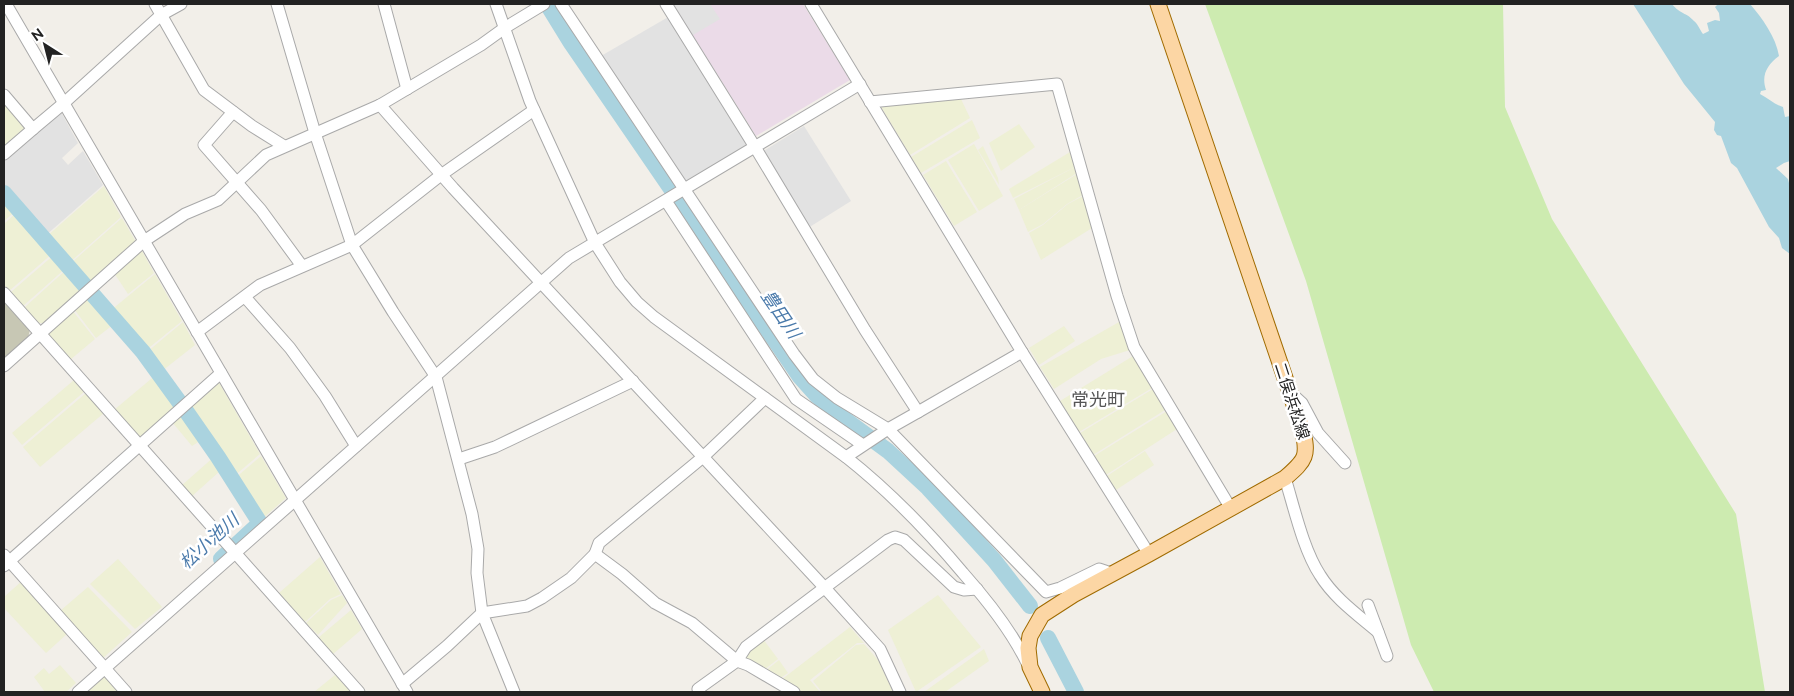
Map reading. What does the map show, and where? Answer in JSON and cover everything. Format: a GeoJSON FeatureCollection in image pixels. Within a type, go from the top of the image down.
{"type":"FeatureCollection","features":[{"type":"Feature","properties":{"kind":"main road","name":"二俣浜松線"},"geometry":{"type":"LineString","coordinates":[[1042,692],[1030,667],[1028,648],[1030,636],[1042,616],[1072,595],[1284,478],[1301,464],[1307,447],[1158,4]]}},
{"type":"Feature","properties":{"kind":"street"},"geometry":{"type":"LineString","coordinates":[[6,4],[404,688],[482,613],[527,606],[571,578],[595,554],[599,544],[703,457],[765,398]]}},
{"type":"Feature","properties":{"kind":"street"},"geometry":{"type":"LineString","coordinates":[[155,4],[204,90],[252,126],[284,146]]}},
{"type":"Feature","properties":{"kind":"street"},"geometry":{"type":"LineString","coordinates":[[4,154],[32,128],[64,103],[161,15],[181,4]]}},
{"type":"Feature","properties":{"kind":"street"},"geometry":{"type":"LineString","coordinates":[[277,4],[315,133],[352,245],[436,377],[472,514],[478,549],[477,573],[482,613],[514,692]]}},
{"type":"Feature","properties":{"kind":"street"},"geometry":{"type":"LineString","coordinates":[[384,4],[407,89]]}},
{"type":"Feature","properties":{"kind":"street"},"geometry":{"type":"LineString","coordinates":[[496,4],[506,28],[513,56],[534,110],[594,243],[620,282],[654,318],[875,480],[898,502],[977,589],[1019,647],[1030,667]]}},
{"type":"Feature","properties":{"kind":"street"},"geometry":{"type":"LineString","coordinates":[[561,4],[794,354],[813,379],[886,430],[1046,592],[1060,588],[1099,570],[1111,574]]}},
{"type":"Feature","properties":{"kind":"street"},"geometry":{"type":"LineString","coordinates":[[666,4],[865,330],[918,412]]}},
{"type":"Feature","properties":{"kind":"street"},"geometry":{"type":"LineString","coordinates":[[811,4],[1022,352],[1149,554]]}},
{"type":"Feature","properties":{"kind":"street"},"geometry":{"type":"LineString","coordinates":[[4,366],[144,241],[185,214],[218,200],[254,164],[266,155],[380,105],[481,45],[541,6]]}},
{"type":"Feature","properties":{"kind":"street"},"geometry":{"type":"LineString","coordinates":[[78,692],[569,258],[860,84]]}},
{"type":"Feature","properties":{"kind":"street"},"geometry":{"type":"LineString","coordinates":[[870,102],[1057,84],[1117,296],[1134,346],[1230,507]]}},
{"type":"Feature","properties":{"kind":"street"},"geometry":{"type":"LineString","coordinates":[[4,95],[32,128]]}},
{"type":"Feature","properties":{"kind":"street"},"geometry":{"type":"LineString","coordinates":[[380,105],[541,283],[880,649],[900,692]]}},
{"type":"Feature","properties":{"kind":"street"},"geometry":{"type":"LineString","coordinates":[[197,332],[260,285],[352,245],[442,175],[534,110]]}},
{"type":"Feature","properties":{"kind":"street"},"geometry":{"type":"LineString","coordinates":[[233,112],[204,145],[261,210],[302,266]]}},
{"type":"Feature","properties":{"kind":"street"},"geometry":{"type":"LineString","coordinates":[[668,200],[796,399],[865,444]]}},
{"type":"Feature","properties":{"kind":"street"},"geometry":{"type":"LineString","coordinates":[[4,292],[360,692]]}},
{"type":"Feature","properties":{"kind":"street"},"geometry":{"type":"LineString","coordinates":[[244,297],[290,348],[325,396],[356,446]]}},
{"type":"Feature","properties":{"kind":"street"},"geometry":{"type":"LineString","coordinates":[[846,457],[886,430],[1022,352]]}},
{"type":"Feature","properties":{"kind":"street"},"geometry":{"type":"LineString","coordinates":[[126,692],[6,561],[141,446],[222,373]]}},
{"type":"Feature","properties":{"kind":"street"},"geometry":{"type":"LineString","coordinates":[[459,459],[495,447],[633,381]]}},
{"type":"Feature","properties":{"kind":"street"},"geometry":{"type":"LineString","coordinates":[[1289,392],[1302,403],[1318,433],[1345,463]]}},
{"type":"Feature","properties":{"kind":"street"},"geometry":{"type":"LineString","coordinates":[[1284,478],[1307,548],[1320,576],[1343,602],[1378,632]]}},
{"type":"Feature","properties":{"kind":"street"},"geometry":{"type":"LineString","coordinates":[[699,692],[698,689],[737,661],[746,647],[824,587],[894,537],[904,540],[954,587],[964,590],[977,589]]}},
{"type":"Feature","properties":{"kind":"street"},"geometry":{"type":"LineString","coordinates":[[595,554],[622,574],[655,603],[692,624],[737,661],[748,665],[794,692]]}},
{"type":"Feature","properties":{"kind":"street"},"geometry":{"type":"LineString","coordinates":[[1368,605],[1387,656]]}},
{"type":"Feature","properties":{"kind":"shaded area"},"geometry":{"type":"Polygon","coordinates":[[[673,4],[803,4],[850,80],[756,136],[673,4]]]}},
{"type":"Feature","properties":{"kind":"shaded area"},"geometry":{"type":"Polygon","coordinates":[[[673,4],[710,4],[720,19],[693,35],[673,4]]]}},
{"type":"Feature","properties":{"kind":"shaded area"},"geometry":{"type":"Polygon","coordinates":[[[670,16],[748,145],[685,183],[601,56],[670,16]]]}},
{"type":"Feature","properties":{"kind":"shaded area"},"geometry":{"type":"Polygon","coordinates":[[[961,99],[970,118],[910,155],[880,105],[961,99]]]}},
{"type":"Feature","properties":{"kind":"shaded area"},"geometry":{"type":"Polygon","coordinates":[[[4,100],[27,126],[4,150],[4,100]]]}},
{"type":"Feature","properties":{"kind":"shaded area"},"geometry":{"type":"Polygon","coordinates":[[[61,112],[78,143],[62,158],[68,165],[83,151],[103,185],[45,236],[4,188],[4,159],[61,112]]]}},
{"type":"Feature","properties":{"kind":"shaded area"},"geometry":{"type":"Polygon","coordinates":[[[972,120],[980,138],[921,173],[911,157],[972,120]]]}},
{"type":"Feature","properties":{"kind":"shaded area"},"geometry":{"type":"Polygon","coordinates":[[[1019,124],[1035,147],[1001,171],[989,143],[1019,124]]]}},
{"type":"Feature","properties":{"kind":"shaded area"},"geometry":{"type":"Polygon","coordinates":[[[804,126],[851,201],[808,228],[762,152],[804,126]]]}},
{"type":"Feature","properties":{"kind":"shaded area"},"geometry":{"type":"Polygon","coordinates":[[[974,144],[1003,196],[979,211],[948,160],[974,144]]]}},
{"type":"Feature","properties":{"kind":"shaded area"},"geometry":{"type":"Polygon","coordinates":[[[983,146],[998,178],[999,185],[978,150],[983,146]]]}},
{"type":"Feature","properties":{"kind":"shaded area"},"geometry":{"type":"Polygon","coordinates":[[[1070,152],[1075,167],[1013,198],[1009,189],[1070,152]]]}},
{"type":"Feature","properties":{"kind":"shaded area"},"geometry":{"type":"Polygon","coordinates":[[[946,161],[977,212],[954,226],[923,175],[946,161]]]}},
{"type":"Feature","properties":{"kind":"shaded area"},"geometry":{"type":"Polygon","coordinates":[[[1075,167],[1077,173],[1019,210],[1014,199],[1075,167]]]}},
{"type":"Feature","properties":{"kind":"shaded area"},"geometry":{"type":"Polygon","coordinates":[[[1077,174],[1083,195],[1067,204],[1043,224],[1028,232],[1019,210],[1077,174]]]}},
{"type":"Feature","properties":{"kind":"shaded area"},"geometry":{"type":"Polygon","coordinates":[[[104,186],[121,217],[69,263],[46,237],[104,186]]]}},
{"type":"Feature","properties":{"kind":"shaded area"},"geometry":{"type":"Polygon","coordinates":[[[1083,196],[1092,228],[1041,260],[1029,233],[1043,225],[1068,204],[1083,196]]]}},
{"type":"Feature","properties":{"kind":"shaded area"},"geometry":{"type":"Polygon","coordinates":[[[4,197],[16,211],[4,221],[4,197]]]}},
{"type":"Feature","properties":{"kind":"shaded area"},"geometry":{"type":"Polygon","coordinates":[[[17,212],[53,253],[9,291],[4,285],[4,224],[17,212]]]}},
{"type":"Feature","properties":{"kind":"shaded area"},"geometry":{"type":"Polygon","coordinates":[[[122,218],[136,242],[88,284],[70,264],[122,218]]]}},
{"type":"Feature","properties":{"kind":"shaded area"},"geometry":{"type":"Polygon","coordinates":[[[141,249],[154,273],[128,294],[114,273],[141,249]]]}},
{"type":"Feature","properties":{"kind":"shaded area"},"geometry":{"type":"Polygon","coordinates":[[[55,254],[66,268],[23,306],[11,292],[55,254]]]}},
{"type":"Feature","properties":{"kind":"shaded area"},"geometry":{"type":"Polygon","coordinates":[[[67,269],[83,288],[43,323],[37,323],[25,307],[67,269]]]}},
{"type":"Feature","properties":{"kind":"shaded area"},"geometry":{"type":"Polygon","coordinates":[[[155,274],[182,321],[145,351],[110,311],[155,274]]]}},
{"type":"Feature","properties":{"kind":"shaded area"},"geometry":{"type":"Polygon","coordinates":[[[90,295],[114,324],[96,338],[74,309],[90,295]]]}},
{"type":"Feature","properties":{"kind":"shaded area"},"geometry":{"type":"Polygon","coordinates":[[[4,300],[30,330],[28,338],[4,359],[4,300]]]}},
{"type":"Feature","properties":{"kind":"shaded area"},"geometry":{"type":"Polygon","coordinates":[[[72,310],[95,339],[70,360],[49,337],[49,330],[72,310]]]}},
{"type":"Feature","properties":{"kind":"shaded area"},"geometry":{"type":"Polygon","coordinates":[[[183,322],[195,345],[162,371],[147,352],[183,322]]]}},
{"type":"Feature","properties":{"kind":"shaded area"},"geometry":{"type":"Polygon","coordinates":[[[1119,322],[1130,350],[1101,359],[1054,389],[1040,367],[1119,322]]]}},
{"type":"Feature","properties":{"kind":"shaded area"},"geometry":{"type":"Polygon","coordinates":[[[1064,326],[1075,341],[1039,365],[1029,348],[1064,326]]]}},
{"type":"Feature","properties":{"kind":"shaded area"},"geometry":{"type":"Polygon","coordinates":[[[1133,356],[1152,388],[1079,432],[1060,401],[1133,356]]]}},
{"type":"Feature","properties":{"kind":"shaded area"},"geometry":{"type":"Polygon","coordinates":[[[157,374],[179,408],[142,440],[114,410],[157,374]]]}},
{"type":"Feature","properties":{"kind":"shaded area"},"geometry":{"type":"Polygon","coordinates":[[[74,380],[85,391],[22,445],[12,433],[74,380]]]}},
{"type":"Feature","properties":{"kind":"shaded area"},"geometry":{"type":"Polygon","coordinates":[[[218,381],[260,454],[233,477],[187,409],[218,381]]]}},
{"type":"Feature","properties":{"kind":"shaded area"},"geometry":{"type":"Polygon","coordinates":[[[1153,389],[1165,410],[1093,455],[1080,433],[1153,389]]]}},
{"type":"Feature","properties":{"kind":"shaded area"},"geometry":{"type":"Polygon","coordinates":[[[86,393],[104,413],[40,467],[23,447],[86,393]]]}},
{"type":"Feature","properties":{"kind":"shaded area"},"geometry":{"type":"Polygon","coordinates":[[[184,411],[203,439],[192,446],[172,422],[184,411]]]}},
{"type":"Feature","properties":{"kind":"shaded area"},"geometry":{"type":"Polygon","coordinates":[[[1167,411],[1177,429],[1106,475],[1094,456],[1167,411]]]}},
{"type":"Feature","properties":{"kind":"shaded area"},"geometry":{"type":"Polygon","coordinates":[[[1145,451],[1154,465],[1116,490],[1107,476],[1145,451]]]}},
{"type":"Feature","properties":{"kind":"shaded area"},"geometry":{"type":"Polygon","coordinates":[[[215,456],[231,483],[220,471],[191,497],[181,486],[215,456]]]}},
{"type":"Feature","properties":{"kind":"shaded area"},"geometry":{"type":"Polygon","coordinates":[[[261,456],[286,498],[261,520],[234,479],[261,456]]]}},
{"type":"Feature","properties":{"kind":"shaded area"},"geometry":{"type":"Polygon","coordinates":[[[320,557],[341,594],[330,599],[305,622],[279,593],[320,557]]]}},
{"type":"Feature","properties":{"kind":"shaded area"},"geometry":{"type":"Polygon","coordinates":[[[118,559],[162,607],[135,629],[90,584],[118,559]]]}},
{"type":"Feature","properties":{"kind":"shaded area"},"geometry":{"type":"Polygon","coordinates":[[[22,581],[68,633],[46,653],[4,608],[4,597],[22,581]]]}},
{"type":"Feature","properties":{"kind":"shaded area"},"geometry":{"type":"Polygon","coordinates":[[[88,587],[132,632],[103,658],[60,611],[88,587]]]}},
{"type":"Feature","properties":{"kind":"shaded area"},"geometry":{"type":"Polygon","coordinates":[[[342,595],[347,603],[318,635],[306,623],[331,600],[342,595]]]}},
{"type":"Feature","properties":{"kind":"shaded area"},"geometry":{"type":"Polygon","coordinates":[[[938,595],[981,647],[916,692],[888,630],[938,595]]]}},
{"type":"Feature","properties":{"kind":"shaded area"},"geometry":{"type":"Polygon","coordinates":[[[351,610],[362,629],[332,655],[318,638],[351,610]]]}},
{"type":"Feature","properties":{"kind":"shaded area"},"geometry":{"type":"Polygon","coordinates":[[[850,627],[864,643],[857,643],[810,680],[820,692],[803,692],[781,680],[850,627]]]}},
{"type":"Feature","properties":{"kind":"shaded area"},"geometry":{"type":"Polygon","coordinates":[[[763,639],[778,659],[764,670],[742,656],[763,639]]]}},
{"type":"Feature","properties":{"kind":"shaded area"},"geometry":{"type":"Polygon","coordinates":[[[864,644],[878,660],[893,692],[822,692],[813,681],[856,645],[864,644]]]}},
{"type":"Feature","properties":{"kind":"shaded area"},"geometry":{"type":"Polygon","coordinates":[[[984,649],[989,661],[945,692],[924,692],[984,649]]]}},
{"type":"Feature","properties":{"kind":"shaded area"},"geometry":{"type":"Polygon","coordinates":[[[779,660],[788,673],[779,679],[765,671],[779,660]]]}},
{"type":"Feature","properties":{"kind":"shaded area"},"geometry":{"type":"Polygon","coordinates":[[[60,665],[76,683],[66,692],[45,692],[34,677],[44,668],[49,674],[60,665]]]}},
{"type":"Feature","properties":{"kind":"shaded area"},"geometry":{"type":"Polygon","coordinates":[[[105,675],[120,692],[85,692],[105,675]]]}},
{"type":"Feature","properties":{"kind":"shaded area"},"geometry":{"type":"Polygon","coordinates":[[[335,675],[351,692],[314,692],[335,675]]]}},
{"type":"Feature","properties":{"kind":"green space"},"geometry":{"type":"Polygon","coordinates":[[[1205,4],[1503,4],[1505,107],[1552,219],[1736,514],[1765,692],[1434,692],[1411,645],[1306,281],[1205,4]]]}},
{"type":"Feature","properties":{"kind":"water"},"geometry":{"type":"Polygon","coordinates":[[[1633,4],[1672,4],[1695,22],[1703,34],[1709,31],[1707,23],[1715,20],[1720,21],[1719,13],[1715,7],[1718,4],[1750,4],[1768,28],[1779,56],[1766,71],[1764,80],[1766,90],[1761,91],[1760,94],[1783,107],[1785,117],[1790,116],[1790,161],[1776,168],[1788,179],[1790,187],[1790,254],[1782,248],[1779,238],[1769,227],[1737,168],[1731,163],[1721,136],[1717,135],[1714,130],[1715,122],[1684,84],[1633,4]]]}},
{"type":"Feature","properties":{"kind":"waterway","name":"豊田川"},"geometry":{"type":"LineString","coordinates":[[547,4],[571,43],[800,377],[817,396],[888,451],[928,488],[994,560],[1030,606]]}},
{"type":"Feature","properties":{"kind":"waterway","name":"松小池川"},"geometry":{"type":"LineString","coordinates":[[4,193],[143,352],[180,403]]}},
{"type":"Feature","properties":{"kind":"waterway","name":"松小池川"},"geometry":{"type":"LineString","coordinates":[[186,411],[260,523],[221,559]]}},
{"type":"Feature","properties":{"kind":"waterway","name":"豊田川"},"geometry":{"type":"LineString","coordinates":[[1048,638],[1076,692]]}},
{"type":"Feature","properties":{"kind":"district","name":"常光町"},"geometry":{"type":"Point","coordinates":[1098,399]}}]}
